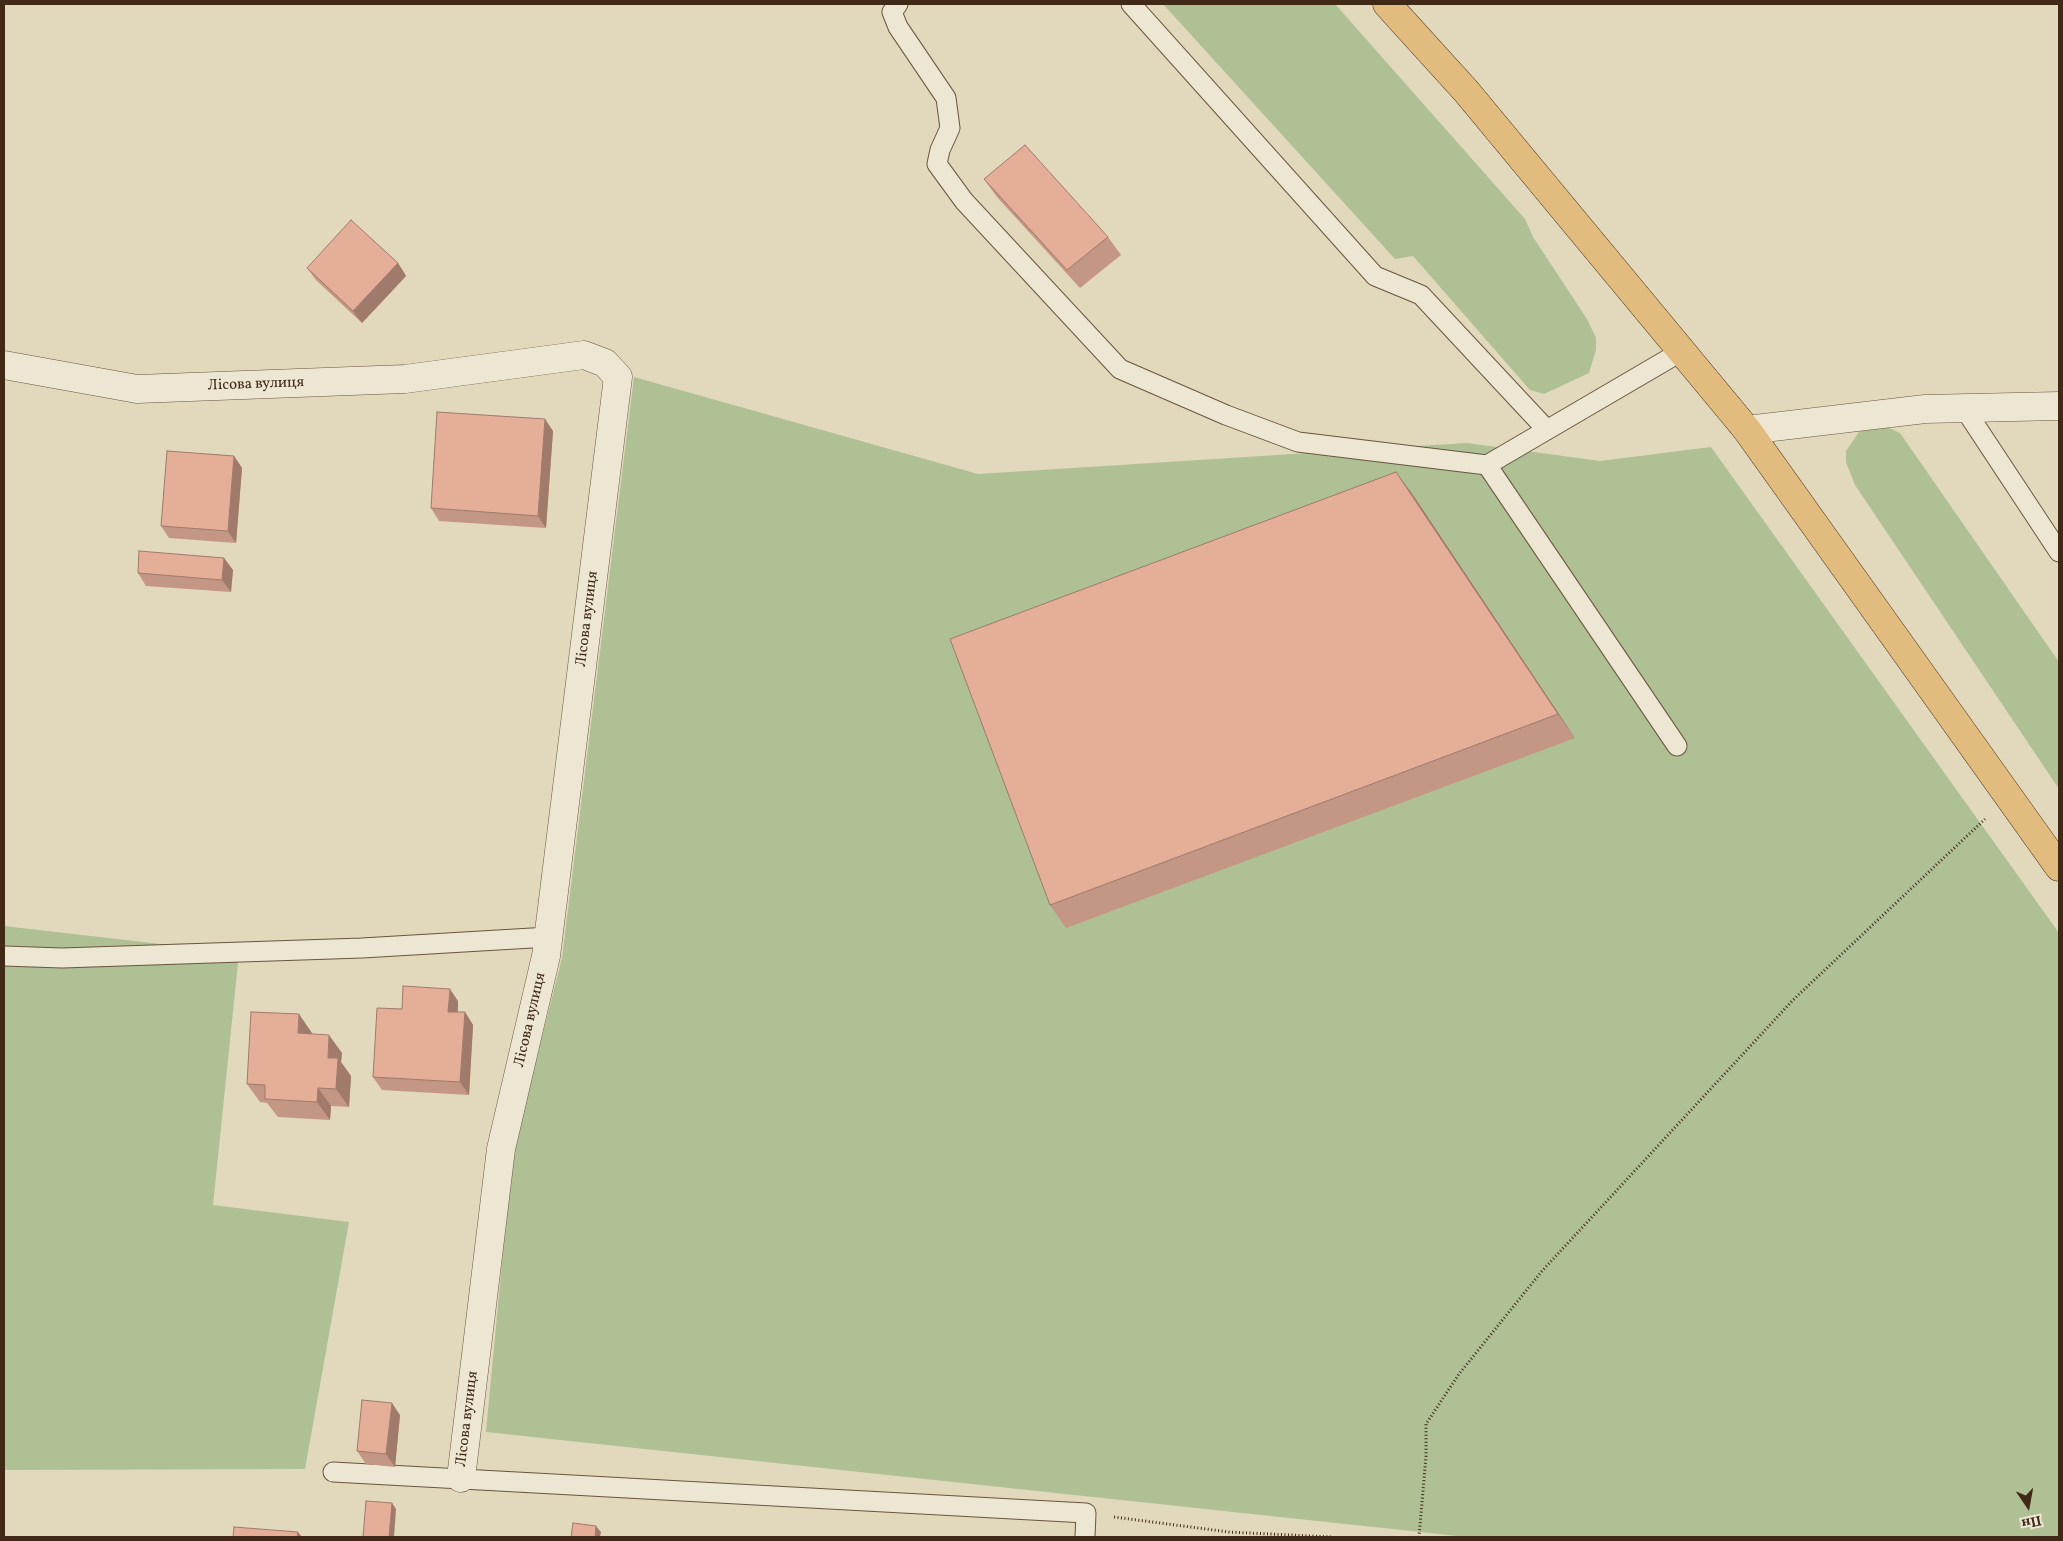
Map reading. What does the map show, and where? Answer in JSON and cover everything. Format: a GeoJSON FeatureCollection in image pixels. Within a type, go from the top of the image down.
{"type":"FeatureCollection","features":[{"type":"Feature","properties":{"kind":"highway"},"geometry":{"type":"LineString","coordinates":[[1387,4],[1466,91],[1747,430],[2059,867]]}},
{"type":"Feature","properties":{"kind":"street","name":"Лісова вулиця"},"geometry":{"type":"LineString","coordinates":[[4,365],[137,389],[406,379],[584,355],[605,363],[618,377],[549,937],[501,1149],[461,1478]]}},
{"type":"Feature","properties":{"kind":"street"},"geometry":{"type":"LineString","coordinates":[[1747,430],[1925,409],[2059,406]]}},
{"type":"Feature","properties":{"kind":"lane"},"geometry":{"type":"LineString","coordinates":[[898,4],[892,12],[898,26],[946,98],[950,128],[940,150],[937,164],[964,201],[1120,369],[1226,415],[1298,442],[1487,466],[1682,352]]}},
{"type":"Feature","properties":{"kind":"lane"},"geometry":{"type":"LineString","coordinates":[[1131,4],[1375,276],[1421,295],[1547,430]]}},
{"type":"Feature","properties":{"kind":"lane"},"geometry":{"type":"LineString","coordinates":[[1964,408],[2059,552]]}},
{"type":"Feature","properties":{"kind":"lane"},"geometry":{"type":"LineString","coordinates":[[1487,466],[1677,746]]}},
{"type":"Feature","properties":{"kind":"lane"},"geometry":{"type":"LineString","coordinates":[[4,956],[62,958],[362,948],[549,937]]}},
{"type":"Feature","properties":{"kind":"lane"},"geometry":{"type":"LineString","coordinates":[[333,1472],[1086,1513],[1085,1537]]}},
{"type":"Feature","properties":{"kind":"path"},"geometry":{"type":"LineString","coordinates":[[1419,1537],[1426,1456],[1426,1424],[1459,1374],[1542,1271],[1793,1000],[2009,797]]}},
{"type":"Feature","properties":{"kind":"path"},"geometry":{"type":"LineString","coordinates":[[1086,1513],[1229,1532],[1331,1537]]}},
{"type":"Feature","properties":{"kind":"green space"},"geometry":{"type":"Polygon","coordinates":[[[1163,4],[1335,4],[1525,219],[1533,237],[1587,319],[1596,338],[1596,350],[1589,373],[1544,394],[1530,390],[1413,256],[1395,259],[1163,4]]]}},
{"type":"Feature","properties":{"kind":"green space"},"geometry":{"type":"Polygon","coordinates":[[[634,377],[978,474],[1467,443],[1600,461],[1711,447],[2059,933],[2059,1537],[1467,1537],[486,1432],[512,1156],[562,958],[634,377]]]}},
{"type":"Feature","properties":{"kind":"green space"},"geometry":{"type":"Polygon","coordinates":[[[1872,427],[1887,427],[1900,433],[2059,662],[2059,789],[1855,485],[1846,462],[1846,451],[1859,432],[1872,427]]]}},
{"type":"Feature","properties":{"kind":"green space"},"geometry":{"type":"Polygon","coordinates":[[[4,926],[239,953],[213,1205],[349,1222],[305,1469],[4,1470],[4,926]]]}},
{"type":"Feature","properties":{"kind":"building"},"geometry":{"type":"Polygon","coordinates":[[[1025,145],[1108,237],[1067,270],[984,179],[1025,145]]]}},
{"type":"Feature","properties":{"kind":"building"},"geometry":{"type":"Polygon","coordinates":[[[351,220],[398,263],[353,311],[307,268],[351,220]]]}},
{"type":"Feature","properties":{"kind":"building"},"geometry":{"type":"Polygon","coordinates":[[[437,412],[545,419],[538,516],[431,508],[437,412]]]}},
{"type":"Feature","properties":{"kind":"building"},"geometry":{"type":"Polygon","coordinates":[[[167,451],[234,456],[228,531],[161,526],[167,451]]]}},
{"type":"Feature","properties":{"kind":"building"},"geometry":{"type":"Polygon","coordinates":[[[1396,472],[1558,714],[1050,905],[950,639],[1396,472]]]}},
{"type":"Feature","properties":{"kind":"building"},"geometry":{"type":"Polygon","coordinates":[[[139,551],[224,558],[222,580],[138,573],[139,551]]]}},
{"type":"Feature","properties":{"kind":"building"},"geometry":{"type":"Polygon","coordinates":[[[403,986],[450,989],[448,1012],[465,1012],[460,1082],[373,1077],[377,1008],[402,1009],[403,986]]]}},
{"type":"Feature","properties":{"kind":"building"},"geometry":{"type":"Polygon","coordinates":[[[251,1012],[299,1014],[298,1033],[329,1035],[328,1058],[338,1058],[336,1089],[318,1088],[317,1102],[265,1099],[265,1085],[247,1084],[251,1012]]]}},
{"type":"Feature","properties":{"kind":"building"},"geometry":{"type":"Polygon","coordinates":[[[362,1400],[392,1403],[386,1454],[357,1451],[362,1400]]]}},
{"type":"Feature","properties":{"kind":"building"},"geometry":{"type":"Polygon","coordinates":[[[366,1501],[392,1503],[389,1537],[363,1537],[366,1501]]]}},
{"type":"Feature","properties":{"kind":"building"},"geometry":{"type":"Polygon","coordinates":[[[573,1523],[596,1526],[595,1537],[571,1537],[573,1523]]]}},
{"type":"Feature","properties":{"kind":"building"},"geometry":{"type":"Polygon","coordinates":[[[234,1527],[298,1532],[297,1537],[233,1537],[234,1527]]]}}]}
